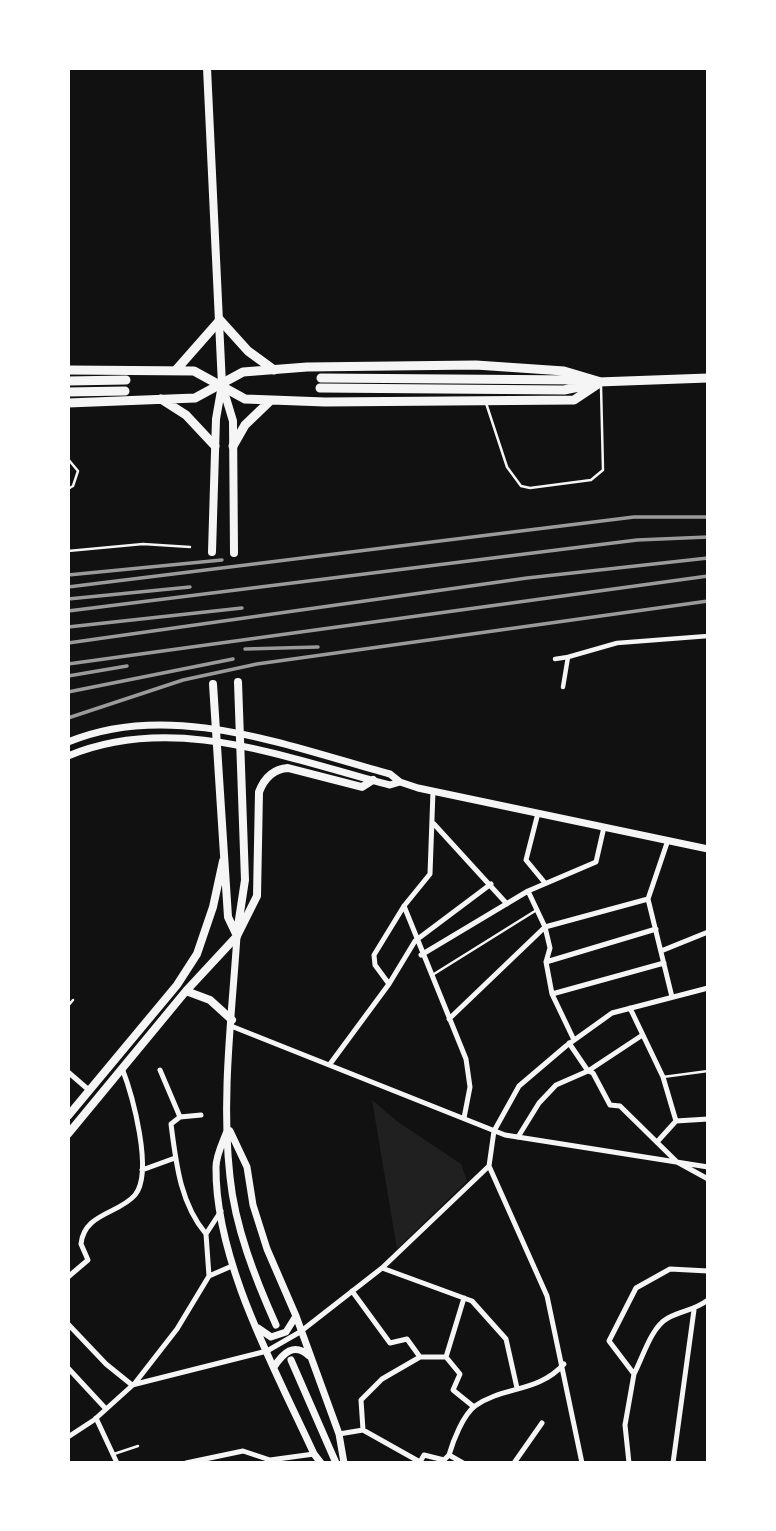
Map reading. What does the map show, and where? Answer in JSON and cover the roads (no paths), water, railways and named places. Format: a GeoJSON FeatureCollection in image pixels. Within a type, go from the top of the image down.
{"type":"FeatureCollection","features":[{"type":"Feature","properties":{"kind":"main road"},"geometry":{"type":"LineString","coordinates":[[207,68],[222,385],[215,446],[212,552]]}},
{"type":"Feature","properties":{"kind":"main road"},"geometry":{"type":"LineString","coordinates":[[220,320],[248,351],[274,370]]}},
{"type":"Feature","properties":{"kind":"main road"},"geometry":{"type":"LineString","coordinates":[[176,370],[220,320]]}},
{"type":"Feature","properties":{"kind":"main road"},"geometry":{"type":"LineString","coordinates":[[68,403],[195,398],[243,372],[274,370],[476,365],[564,371],[601,382]]}},
{"type":"Feature","properties":{"kind":"main road"},"geometry":{"type":"LineString","coordinates":[[68,370],[194,371],[244,399],[271,400],[574,400],[601,382]]}},
{"type":"Feature","properties":{"kind":"main road"},"geometry":{"type":"LineString","coordinates":[[321,378],[566,378],[601,382],[708,378]]}},
{"type":"Feature","properties":{"kind":"main road"},"geometry":{"type":"LineString","coordinates":[[68,381],[126,380]]}},
{"type":"Feature","properties":{"kind":"main road"},"geometry":{"type":"LineString","coordinates":[[320,388],[564,390],[601,382]]}},
{"type":"Feature","properties":{"kind":"main road"},"geometry":{"type":"LineString","coordinates":[[222,385],[233,421],[233,553]]}},
{"type":"Feature","properties":{"kind":"main road"},"geometry":{"type":"LineString","coordinates":[[68,392],[125,391]]}},
{"type":"Feature","properties":{"kind":"main road"},"geometry":{"type":"LineString","coordinates":[[160,398],[186,415],[215,446]]}},
{"type":"Feature","properties":{"kind":"main road"},"geometry":{"type":"LineString","coordinates":[[233,446],[246,425],[271,400]]}},
{"type":"Feature","properties":{"kind":"main road"},"geometry":{"type":"LineString","coordinates":[[237,936],[244,880],[238,682]]}},
{"type":"Feature","properties":{"kind":"main road"},"geometry":{"type":"LineString","coordinates":[[213,684],[228,917],[237,936]]}},
{"type":"Feature","properties":{"kind":"main road"},"geometry":{"type":"LineString","coordinates":[[68,1134],[186,990],[237,936],[257,896],[259,792],[266,779],[277,770],[288,768],[362,787],[373,780]]}},
{"type":"Feature","properties":{"kind":"main road"},"geometry":{"type":"LineString","coordinates":[[68,1116],[185,974],[197,954],[205,931],[223,861]]}},
{"type":"Feature","properties":{"kind":"main road"},"geometry":{"type":"LineString","coordinates":[[185,974],[195,981]]}},
{"type":"Feature","properties":{"kind":"main road"},"geometry":{"type":"LineString","coordinates":[[186,990],[210,1000],[232,1023]]}},
{"type":"Feature","properties":{"kind":"street"},"geometry":{"type":"LineString","coordinates":[[555,659],[617,643],[708,636]]}},
{"type":"Feature","properties":{"kind":"street"},"geometry":{"type":"LineString","coordinates":[[563,687],[568,657]]}},
{"type":"Feature","properties":{"kind":"street"},"geometry":{"type":"LineString","coordinates":[[68,742],[108,730],[196,727],[226,732],[390,774],[400,782],[433,791],[708,849]]}},
{"type":"Feature","properties":{"kind":"street"},"geometry":{"type":"LineString","coordinates":[[68,756],[114,741],[141,737],[197,738],[258,750],[390,785],[400,782]]}},
{"type":"Feature","properties":{"kind":"street"},"geometry":{"type":"LineString","coordinates":[[389,984],[375,965],[374,955],[404,906],[430,874],[433,791]]}},
{"type":"Feature","properties":{"kind":"street"},"geometry":{"type":"LineString","coordinates":[[538,813],[526,860],[545,883]]}},
{"type":"Feature","properties":{"kind":"street"},"geometry":{"type":"LineString","coordinates":[[432,823],[507,904]]}},
{"type":"Feature","properties":{"kind":"street"},"geometry":{"type":"LineString","coordinates":[[421,955],[528,891],[596,862],[604,827]]}},
{"type":"Feature","properties":{"kind":"street"},"geometry":{"type":"LineString","coordinates":[[668,840],[648,899],[672,997]]}},
{"type":"Feature","properties":{"kind":"street"},"geometry":{"type":"LineString","coordinates":[[330,1064],[389,984],[415,941],[491,884]]}},
{"type":"Feature","properties":{"kind":"street"},"geometry":{"type":"LineString","coordinates":[[528,891],[545,927],[550,948],[546,962],[552,994],[572,1042],[588,1071],[593,1073],[610,1105],[620,1106],[677,1162],[708,1179]]}},
{"type":"Feature","properties":{"kind":"street"},"geometry":{"type":"LineString","coordinates":[[449,1019],[545,927],[648,899]]}},
{"type":"Feature","properties":{"kind":"street"},"geometry":{"type":"LineString","coordinates":[[404,906],[415,941],[468,1070],[470,1087],[464,1118]]}},
{"type":"Feature","properties":{"kind":"street"},"geometry":{"type":"LineString","coordinates":[[546,962],[656,929]]}},
{"type":"Feature","properties":{"kind":"street"},"geometry":{"type":"LineString","coordinates":[[661,951],[708,932]]}},
{"type":"Feature","properties":{"kind":"street"},"geometry":{"type":"LineString","coordinates":[[237,936],[228,1127],[230,1177],[237,1215],[259,1287],[276,1325]]}},
{"type":"Feature","properties":{"kind":"street"},"geometry":{"type":"LineString","coordinates":[[552,994],[664,963]]}},
{"type":"Feature","properties":{"kind":"street"},"geometry":{"type":"LineString","coordinates":[[582,1463],[564,1364],[547,1296],[489,1166],[494,1130],[519,1086],[612,1013],[708,988]]}},
{"type":"Feature","properties":{"kind":"street"},"geometry":{"type":"LineString","coordinates":[[630,1008],[641,1036],[663,1077],[676,1121]]}},
{"type":"Feature","properties":{"kind":"street"},"geometry":{"type":"LineString","coordinates":[[232,1023],[494,1130],[519,1137],[708,1167]]}},
{"type":"Feature","properties":{"kind":"street"},"geometry":{"type":"LineString","coordinates":[[519,1137],[539,1103],[556,1085],[588,1071],[641,1036]]}},
{"type":"Feature","properties":{"kind":"street"},"geometry":{"type":"LineString","coordinates":[[68,1277],[88,1260],[80,1244],[85,1230],[104,1213],[134,1196],[142,1170],[135,1112],[122,1068]]}},
{"type":"Feature","properties":{"kind":"street"},"geometry":{"type":"LineString","coordinates":[[160,1070],[180,1117]]}},
{"type":"Feature","properties":{"kind":"street"},"geometry":{"type":"LineString","coordinates":[[68,1072],[90,1091]]}},
{"type":"Feature","properties":{"kind":"street"},"geometry":{"type":"LineString","coordinates":[[201,1115],[180,1117],[171,1124],[175,1158],[186,1201],[195,1221],[206,1234]]}},
{"type":"Feature","properties":{"kind":"street"},"geometry":{"type":"LineString","coordinates":[[657,1142],[676,1121],[708,1119]]}},
{"type":"Feature","properties":{"kind":"street"},"geometry":{"type":"LineString","coordinates":[[228,1127],[215,1164],[220,1211],[232,1266],[274,1367],[314,1454],[321,1463]]}},
{"type":"Feature","properties":{"kind":"street"},"geometry":{"type":"LineString","coordinates":[[228,1127],[247,1167],[253,1205],[267,1250],[296,1316],[339,1434],[344,1463]]}},
{"type":"Feature","properties":{"kind":"street"},"geometry":{"type":"LineString","coordinates":[[142,1170],[175,1158]]}},
{"type":"Feature","properties":{"kind":"street"},"geometry":{"type":"LineString","coordinates":[[132,1385],[267,1351],[300,1332],[382,1268],[489,1166]]}},
{"type":"Feature","properties":{"kind":"street"},"geometry":{"type":"LineString","coordinates":[[68,1437],[96,1418],[132,1385],[177,1329],[209,1276],[206,1234],[220,1211]]}},
{"type":"Feature","properties":{"kind":"street"},"geometry":{"type":"LineString","coordinates":[[209,1276],[232,1266]]}},
{"type":"Feature","properties":{"kind":"street"},"geometry":{"type":"LineString","coordinates":[[382,1268],[472,1300],[506,1339],[517,1388]]}},
{"type":"Feature","properties":{"kind":"street"},"geometry":{"type":"LineString","coordinates":[[634,1374],[610,1341],[636,1289],[670,1269],[708,1271]]}},
{"type":"Feature","properties":{"kind":"street"},"geometry":{"type":"LineString","coordinates":[[352,1291],[390,1343],[407,1339],[420,1357]]}},
{"type":"Feature","properties":{"kind":"street"},"geometry":{"type":"LineString","coordinates":[[446,1357],[464,1298]]}},
{"type":"Feature","properties":{"kind":"street"},"geometry":{"type":"LineString","coordinates":[[629,1463],[625,1425],[634,1374],[652,1337],[667,1318],[694,1311],[708,1300]]}},
{"type":"Feature","properties":{"kind":"street"},"geometry":{"type":"LineString","coordinates":[[673,1463],[694,1311]]}},
{"type":"Feature","properties":{"kind":"street"},"geometry":{"type":"LineString","coordinates":[[257,1327],[271,1337],[286,1332],[296,1316]]}},
{"type":"Feature","properties":{"kind":"street"},"geometry":{"type":"LineString","coordinates":[[68,1324],[106,1364],[132,1385]]}},
{"type":"Feature","properties":{"kind":"street"},"geometry":{"type":"LineString","coordinates":[[274,1367],[283,1354],[294,1349],[303,1350],[310,1356]]}},
{"type":"Feature","properties":{"kind":"street"},"geometry":{"type":"LineString","coordinates":[[363,1430],[361,1400],[382,1379],[420,1357],[446,1357]]}},
{"type":"Feature","properties":{"kind":"street"},"geometry":{"type":"LineString","coordinates":[[446,1357],[460,1374],[453,1390],[474,1407]]}},
{"type":"Feature","properties":{"kind":"street"},"geometry":{"type":"LineString","coordinates":[[292,1360],[337,1463]]}},
{"type":"Feature","properties":{"kind":"street"},"geometry":{"type":"LineString","coordinates":[[339,1434],[363,1430],[420,1462],[424,1455],[444,1460],[474,1407],[517,1388],[527,1389],[555,1374],[564,1364]]}},
{"type":"Feature","properties":{"kind":"street"},"geometry":{"type":"LineString","coordinates":[[68,1368],[106,1409]]}},
{"type":"Feature","properties":{"kind":"street"},"geometry":{"type":"LineString","coordinates":[[96,1418],[117,1463]]}},
{"type":"Feature","properties":{"kind":"street"},"geometry":{"type":"LineString","coordinates":[[514,1463],[542,1423]]}},
{"type":"Feature","properties":{"kind":"street"},"geometry":{"type":"LineString","coordinates":[[186,1463],[232,1452],[258,1454],[270,1460],[314,1454]]}},
{"type":"Feature","properties":{"kind":"street"},"geometry":{"type":"LineString","coordinates":[[449,1455],[463,1463]]}},
{"type":"Feature","properties":{"kind":"lane"},"geometry":{"type":"LineString","coordinates":[[485,400],[507,467],[521,486],[530,488],[591,480],[603,470],[601,382]]}},
{"type":"Feature","properties":{"kind":"lane"},"geometry":{"type":"LineString","coordinates":[[68,459],[78,471],[73,486],[68,489]]}},
{"type":"Feature","properties":{"kind":"lane"},"geometry":{"type":"LineString","coordinates":[[68,551],[143,544],[190,547]]}},
{"type":"Feature","properties":{"kind":"lane"},"geometry":{"type":"LineString","coordinates":[[430,976],[538,909]]}},
{"type":"Feature","properties":{"kind":"lane"},"geometry":{"type":"LineString","coordinates":[[68,1006],[73,1000]]}},
{"type":"Feature","properties":{"kind":"lane"},"geometry":{"type":"LineString","coordinates":[[663,1077],[708,1071]]}},
{"type":"Feature","properties":{"kind":"lane"},"geometry":{"type":"LineString","coordinates":[[113,1454],[138,1446]]}},
{"type":"Feature","properties":{"kind":"railway"},"geometry":{"type":"LineString","coordinates":[[68,587],[634,517],[708,517]]}},
{"type":"Feature","properties":{"kind":"railway"},"geometry":{"type":"LineString","coordinates":[[68,611],[637,540],[708,537]]}},
{"type":"Feature","properties":{"kind":"railway"},"geometry":{"type":"LineString","coordinates":[[68,643],[527,578],[708,558]]}},
{"type":"Feature","properties":{"kind":"railway"},"geometry":{"type":"LineString","coordinates":[[68,575],[222,560]]}},
{"type":"Feature","properties":{"kind":"railway"},"geometry":{"type":"LineString","coordinates":[[68,664],[708,576]]}},
{"type":"Feature","properties":{"kind":"railway"},"geometry":{"type":"LineString","coordinates":[[68,599],[190,587]]}},
{"type":"Feature","properties":{"kind":"railway"},"geometry":{"type":"LineString","coordinates":[[68,718],[183,680],[257,664],[708,601]]}},
{"type":"Feature","properties":{"kind":"railway"},"geometry":{"type":"LineString","coordinates":[[68,627],[242,608]]}},
{"type":"Feature","properties":{"kind":"railway"},"geometry":{"type":"LineString","coordinates":[[245,649],[318,647]]}},
{"type":"Feature","properties":{"kind":"railway"},"geometry":{"type":"LineString","coordinates":[[68,692],[233,659]]}},
{"type":"Feature","properties":{"kind":"railway"},"geometry":{"type":"LineString","coordinates":[[68,676],[127,666]]}}]}
